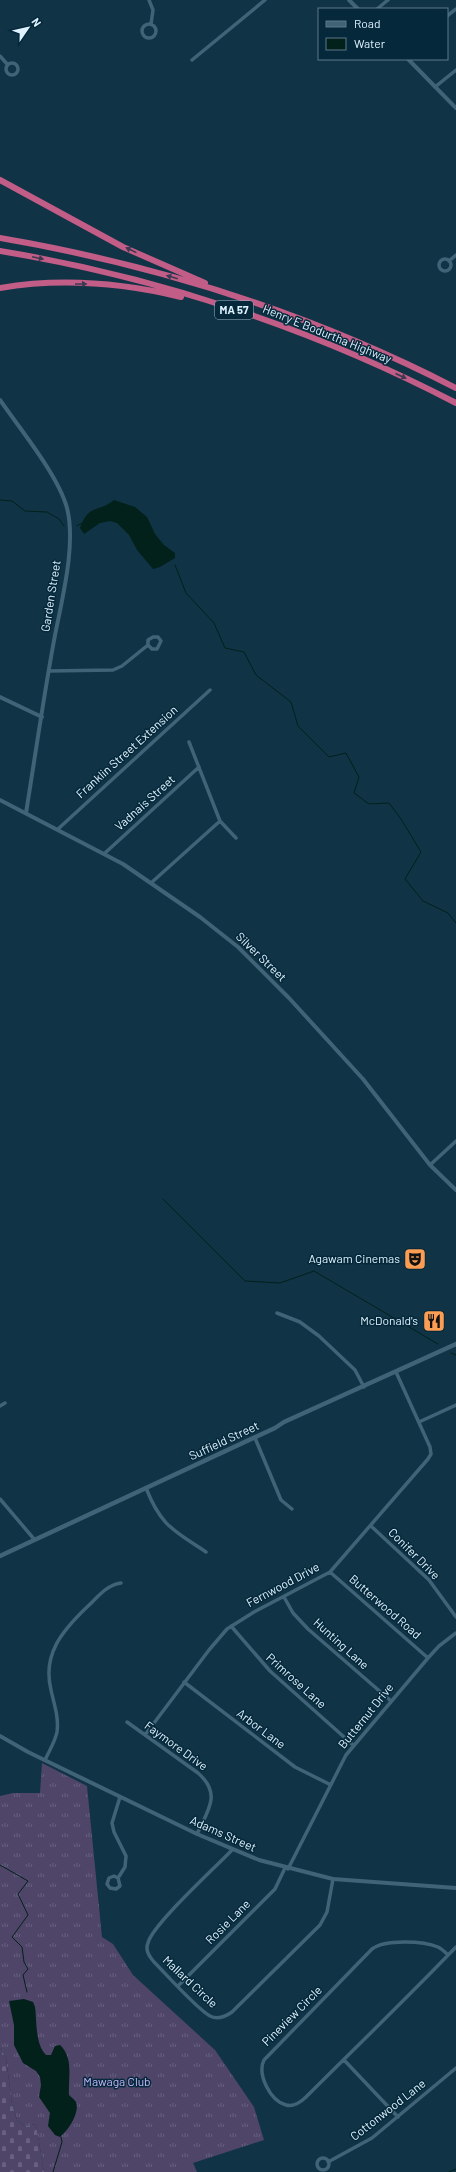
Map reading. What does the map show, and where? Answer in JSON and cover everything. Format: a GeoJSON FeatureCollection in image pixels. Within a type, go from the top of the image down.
{"type":"FeatureCollection","features":[{"type":"Feature","properties":{"kind":"highway"},"geometry":{"type":"LineString","coordinates":[[0,180],[130,250],[244,300]]}},
{"type":"Feature","properties":{"kind":"highway"},"geometry":{"type":"LineString","coordinates":[[0,183],[24,193]]}},
{"type":"Feature","properties":{"kind":"highway","name":"Henry E Bodurtha Highway"},"geometry":{"type":"LineString","coordinates":[[0,238],[127,265],[244,300],[350,339],[456,388]]}},
{"type":"Feature","properties":{"kind":"highway","name":"Henry E Bodurtha Highway"},"geometry":{"type":"LineString","coordinates":[[0,251],[145,283],[267,321],[359,357],[456,403]]}},
{"type":"Feature","properties":{"kind":"highway"},"geometry":{"type":"LineString","coordinates":[[1,287],[52,284],[121,286],[170,294],[267,321]]}},
{"type":"Feature","properties":{"kind":"main road","name":"Suffield Street"},"geometry":{"type":"LineString","coordinates":[[0,1556],[255,1438],[284,1422],[456,1344]]}},
{"type":"Feature","properties":{"kind":"street"},"geometry":{"type":"LineString","coordinates":[[149,0],[153,10],[151,24]]}},
{"type":"Feature","properties":{"kind":"street"},"geometry":{"type":"LineString","coordinates":[[192,60],[265,0]]}},
{"type":"Feature","properties":{"kind":"street"},"geometry":{"type":"LineString","coordinates":[[349,0],[357,8]]}},
{"type":"Feature","properties":{"kind":"street"},"geometry":{"type":"LineString","coordinates":[[378,8],[388,0]]}},
{"type":"Feature","properties":{"kind":"street"},"geometry":{"type":"LineString","coordinates":[[448,15],[456,9]]}},
{"type":"Feature","properties":{"kind":"street"},"geometry":{"type":"LineString","coordinates":[[0,56],[7,64]]}},
{"type":"Feature","properties":{"kind":"street"},"geometry":{"type":"LineString","coordinates":[[409,60],[456,108]]}},
{"type":"Feature","properties":{"kind":"street"},"geometry":{"type":"LineString","coordinates":[[435,87],[456,70]]}},
{"type":"Feature","properties":{"kind":"street"},"geometry":{"type":"LineString","coordinates":[[449,261],[456,255]]}},
{"type":"Feature","properties":{"kind":"street","name":"Garden Street"},"geometry":{"type":"LineString","coordinates":[[0,400],[53,478],[62,494],[68,513],[69,540],[64,586],[26,813]]}},
{"type":"Feature","properties":{"kind":"street"},"geometry":{"type":"LineString","coordinates":[[49,671],[113,670],[122,666],[148,645]]}},
{"type":"Feature","properties":{"kind":"street","name":"Franklin Street Extension"},"geometry":{"type":"LineString","coordinates":[[58,829],[210,690]]}},
{"type":"Feature","properties":{"kind":"street"},"geometry":{"type":"LineString","coordinates":[[0,698],[42,717]]}},
{"type":"Feature","properties":{"kind":"street"},"geometry":{"type":"LineString","coordinates":[[189,742],[220,821],[236,838]]}},
{"type":"Feature","properties":{"kind":"street","name":"Vadnais Street"},"geometry":{"type":"LineString","coordinates":[[105,853],[199,768]]}},
{"type":"Feature","properties":{"kind":"street","name":"Silver Street"},"geometry":{"type":"LineString","coordinates":[[0,800],[105,853],[206,921],[256,963],[371,1089],[430,1165],[456,1190]]}},
{"type":"Feature","properties":{"kind":"street"},"geometry":{"type":"LineString","coordinates":[[151,883],[220,821]]}},
{"type":"Feature","properties":{"kind":"street"},"geometry":{"type":"LineString","coordinates":[[430,1165],[456,1141]]}},
{"type":"Feature","properties":{"kind":"street"},"geometry":{"type":"LineString","coordinates":[[277,1313],[300,1322],[318,1336],[355,1370],[364,1387]]}},
{"type":"Feature","properties":{"kind":"street"},"geometry":{"type":"LineString","coordinates":[[396,1372],[419,1422],[456,1405]]}},
{"type":"Feature","properties":{"kind":"street"},"geometry":{"type":"LineString","coordinates":[[0,1406],[5,1403]]}},
{"type":"Feature","properties":{"kind":"street","name":"Fernwood Drive"},"geometry":{"type":"LineString","coordinates":[[145,1735],[216,1641],[231,1626],[330,1572],[371,1526],[428,1459],[431,1452],[419,1422]]}},
{"type":"Feature","properties":{"kind":"street"},"geometry":{"type":"LineString","coordinates":[[255,1438],[281,1500],[292,1509]]}},
{"type":"Feature","properties":{"kind":"street"},"geometry":{"type":"LineString","coordinates":[[146,1488],[153,1507],[165,1523],[206,1552]]}},
{"type":"Feature","properties":{"kind":"street"},"geometry":{"type":"LineString","coordinates":[[0,1499],[34,1539]]}},
{"type":"Feature","properties":{"kind":"street","name":"Conifer Drive"},"geometry":{"type":"LineString","coordinates":[[371,1526],[429,1580],[456,1617]]}},
{"type":"Feature","properties":{"kind":"street","name":"Butterwood Road"},"geometry":{"type":"LineString","coordinates":[[330,1572],[428,1658]]}},
{"type":"Feature","properties":{"kind":"street"},"geometry":{"type":"LineString","coordinates":[[45,1760],[55,1738],[58,1727],[49,1679],[50,1661],[55,1645],[69,1624],[109,1586],[121,1583]]}},
{"type":"Feature","properties":{"kind":"street","name":"Hunting Lane"},"geometry":{"type":"LineString","coordinates":[[284,1597],[293,1613],[303,1625],[391,1702]]}},
{"type":"Feature","properties":{"kind":"street","name":"Primrose Lane"},"geometry":{"type":"LineString","coordinates":[[231,1626],[270,1671],[353,1745]]}},
{"type":"Feature","properties":{"kind":"street","name":"Butternut Drive"},"geometry":{"type":"LineString","coordinates":[[286,1868],[353,1745],[439,1646],[456,1633]]}},
{"type":"Feature","properties":{"kind":"street","name":"Arbor Lane"},"geometry":{"type":"LineString","coordinates":[[184,1682],[295,1767],[331,1785]]}},
{"type":"Feature","properties":{"kind":"street","name":"Faymore Drive"},"geometry":{"type":"LineString","coordinates":[[127,1722],[198,1773],[210,1786],[212,1794],[211,1804],[197,1834]]}},
{"type":"Feature","properties":{"kind":"street","name":"Adams Street"},"geometry":{"type":"LineString","coordinates":[[0,1736],[120,1797],[232,1850],[286,1868],[333,1879],[456,1888]]}},
{"type":"Feature","properties":{"kind":"street"},"geometry":{"type":"LineString","coordinates":[[118,1878],[125,1868],[126,1859],[124,1849],[113,1826],[113,1817],[120,1797]]}},
{"type":"Feature","properties":{"kind":"street","name":"Mallard Circle"},"geometry":{"type":"LineString","coordinates":[[232,1850],[157,1927],[148,1942],[148,1952],[152,1959],[210,2016],[220,2018],[229,2014],[322,1923],[328,1912],[333,1879]]}},
{"type":"Feature","properties":{"kind":"street","name":"Rosie Lane"},"geometry":{"type":"LineString","coordinates":[[178,1986],[275,1889],[286,1868]]}},
{"type":"Feature","properties":{"kind":"street","name":"Pineview Circle"},"geometry":{"type":"LineString","coordinates":[[448,1955],[441,1948],[430,1945],[388,1942],[375,1947],[269,2053],[263,2062],[262,2074],[268,2087],[276,2098],[286,2105],[294,2104],[306,2098],[456,1947]]}},
{"type":"Feature","properties":{"kind":"street"},"geometry":{"type":"LineString","coordinates":[[344,2060],[398,2117]]}},
{"type":"Feature","properties":{"kind":"street","name":"Cottonwood Lane"},"geometry":{"type":"LineString","coordinates":[[328,2162],[362,2144],[398,2117],[456,2068]]}},
{"type":"Feature","properties":{"kind":"green space","name":"Mawaga Club"},"geometry":{"type":"Polygon","coordinates":[[[42,1763],[87,1786],[102,1937],[113,1944],[133,1975],[215,2050],[254,2107],[264,2140],[193,2163],[197,2172],[44,2172],[36,2124],[24,2126],[17,2120],[12,2104],[6,2058],[0,2048],[0,1796],[13,1793],[40,1793],[42,1763]]]}},
{"type":"Feature","properties":{"kind":"green space"},"geometry":{"type":"Polygon","coordinates":[[[0,2048],[6,2058],[12,2104],[17,2120],[24,2126],[36,2124],[44,2172],[0,2172],[0,2048]]]}},
{"type":"Feature","properties":{"kind":"water"},"geometry":{"type":"Polygon","coordinates":[[[114,500],[135,507],[147,517],[155,534],[164,545],[175,553],[175,558],[160,567],[153,569],[137,550],[129,535],[117,523],[110,521],[100,523],[84,534],[80,528],[87,515],[114,500]]]}},
{"type":"Feature","properties":{"kind":"water"},"geometry":{"type":"Polygon","coordinates":[[[24,1999],[33,2002],[35,2007],[38,2039],[42,2050],[46,2055],[51,2055],[55,2046],[60,2045],[69,2062],[69,2095],[76,2102],[77,2106],[75,2116],[66,2131],[60,2137],[55,2135],[48,2126],[50,2113],[39,2097],[41,2085],[40,2077],[36,2071],[23,2063],[14,2045],[14,2025],[9,2001],[24,1999]]]}},
{"type":"Feature","properties":{"kind":"waterway"},"geometry":{"type":"LineString","coordinates":[[0,500],[12,501],[25,511],[47,512],[59,519],[64,526]]}},
{"type":"Feature","properties":{"kind":"waterway"},"geometry":{"type":"LineString","coordinates":[[77,526],[82,523]]}},
{"type":"Feature","properties":{"kind":"waterway"},"geometry":{"type":"LineString","coordinates":[[175,565],[186,593],[214,623],[225,648],[244,652],[256,675],[291,702],[298,726],[329,757],[346,753],[359,777],[354,793],[369,804],[389,803],[401,819],[421,852],[405,879],[423,901],[448,913],[456,923]]}},
{"type":"Feature","properties":{"kind":"waterway"},"geometry":{"type":"LineString","coordinates":[[163,1199],[245,1281],[280,1283],[314,1271],[438,1344]]}},
{"type":"Feature","properties":{"kind":"waterway"},"geometry":{"type":"LineString","coordinates":[[451,1353],[456,1355]]}},
{"type":"Feature","properties":{"kind":"waterway"},"geometry":{"type":"LineString","coordinates":[[0,1865],[28,1881],[18,1894],[28,1915],[12,1937],[22,1947],[24,1962],[28,1969],[23,1975],[27,1992]]}},
{"type":"Feature","properties":{"kind":"waterway"},"geometry":{"type":"LineString","coordinates":[[53,2172],[62,2142],[61,2137]]}},
{"type":"Feature","properties":{"kind":"waterway"},"geometry":{"type":"LineString","coordinates":[[449,2172],[456,2169]]}},
{"type":"Feature","properties":{"kind":"place","name":"Agawam Cinemas"},"geometry":{"type":"Point","coordinates":[415,1259]}},
{"type":"Feature","properties":{"kind":"place","name":"McDonald's"},"geometry":{"type":"Point","coordinates":[434,1321]}}]}
